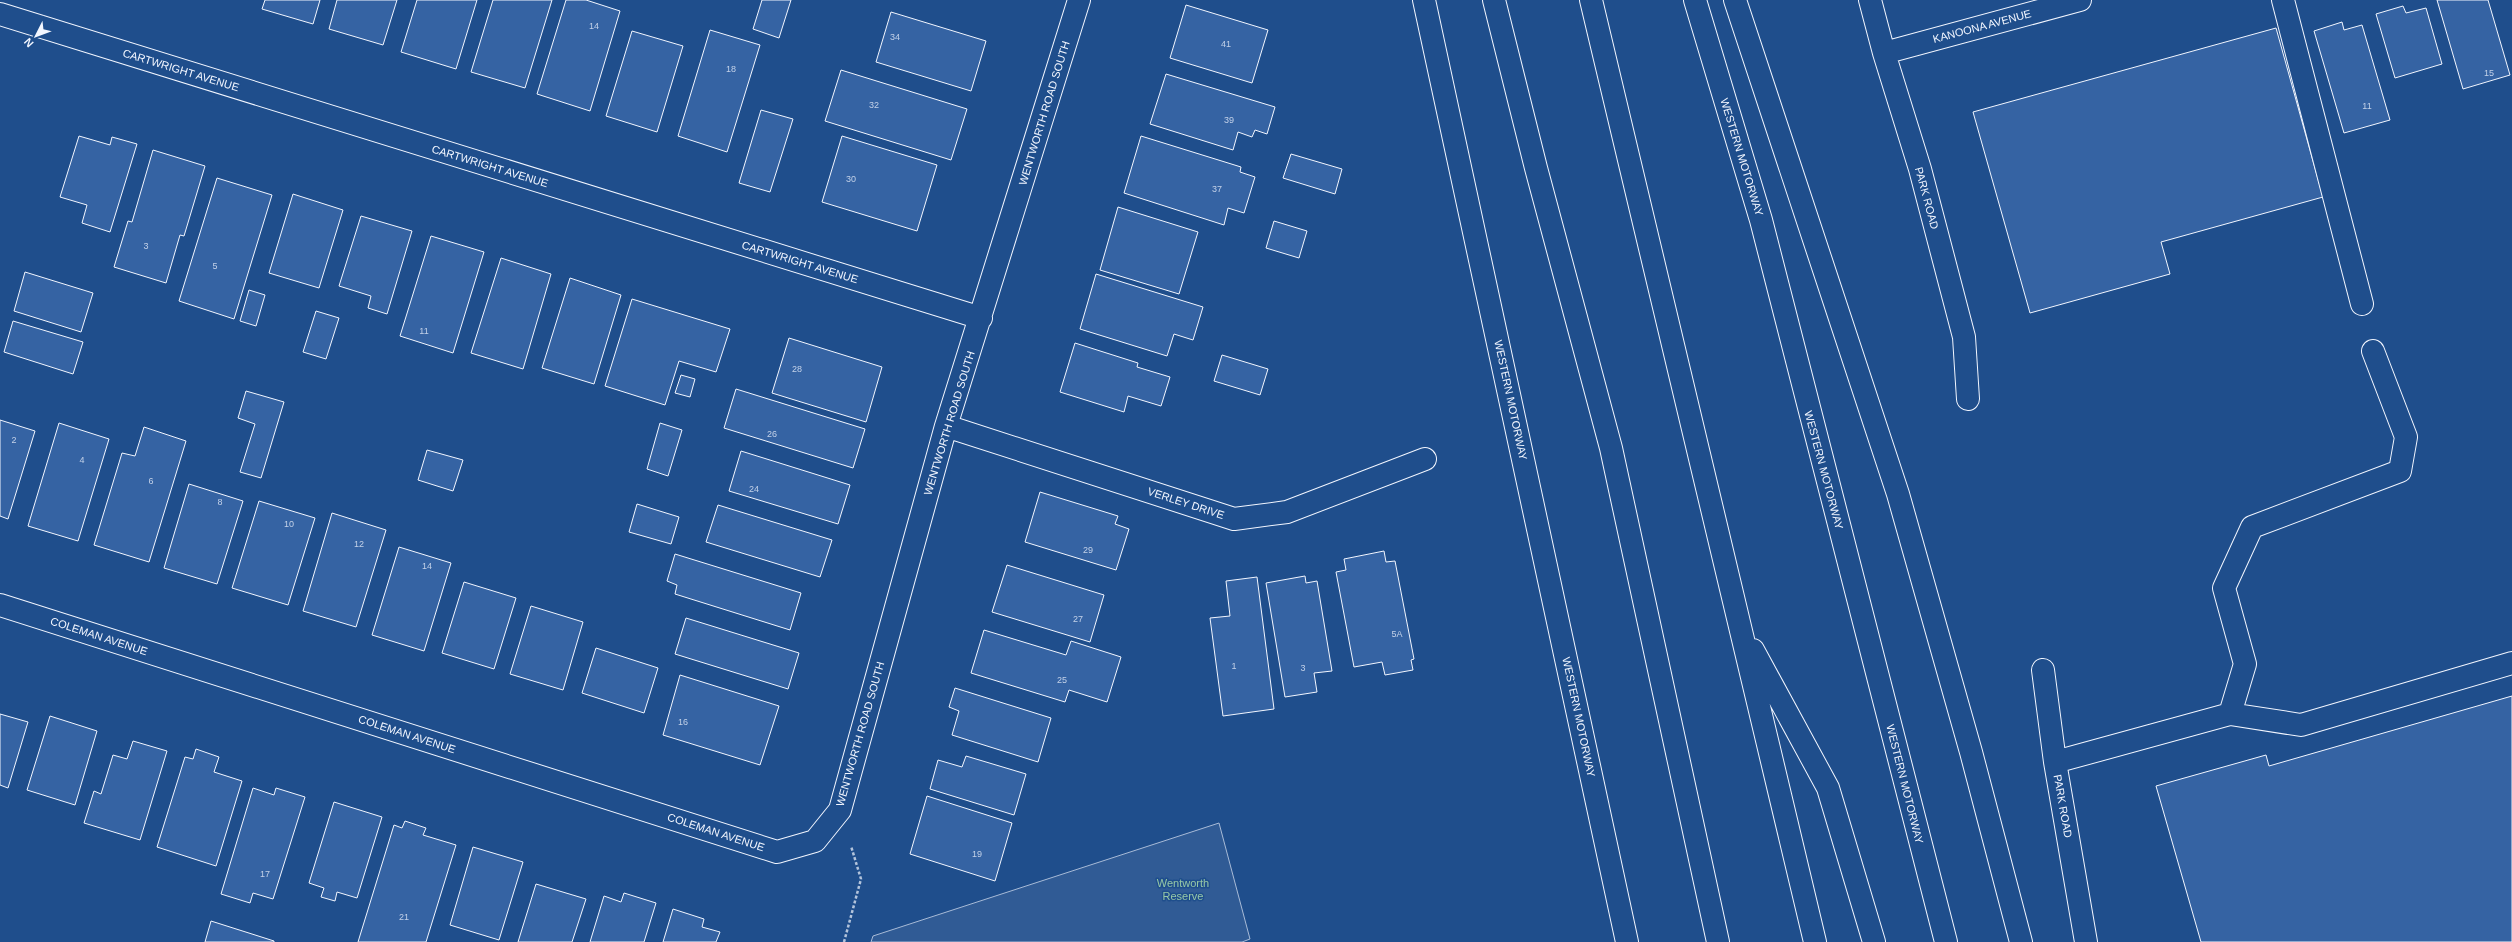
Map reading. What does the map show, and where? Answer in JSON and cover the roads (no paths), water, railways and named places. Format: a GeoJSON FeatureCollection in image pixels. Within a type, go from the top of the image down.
{"type":"FeatureCollection","features":[{"type":"Feature","properties":{"kind":"main road","name":"WENTWORTH ROAD SOUTH"},"geometry":{"type":"LineString","coordinates":[[815,841],[840,810],[946,426],[981,318],[1078,0]]}},
{"type":"Feature","properties":{"kind":"main road","name":"WESTERN MOTORWAY"},"geometry":{"type":"LineString","coordinates":[[1424,0],[1625,937]]}},
{"type":"Feature","properties":{"kind":"main road"},"geometry":{"type":"LineString","coordinates":[[1494,0],[1536,168],[1611,448],[1718,942]]}},
{"type":"Feature","properties":{"kind":"main road"},"geometry":{"type":"LineString","coordinates":[[1591,0],[1815,942]]}},
{"type":"Feature","properties":{"kind":"main road","name":"WESTERN MOTORWAY"},"geometry":{"type":"LineString","coordinates":[[1695,0],[1761,220],[1946,942]]}},
{"type":"Feature","properties":{"kind":"main road"},"geometry":{"type":"LineString","coordinates":[[1735,0],[1898,494],[1971,752],[2021,942]]}},
{"type":"Feature","properties":{"kind":"main road","name":"PARK ROAD"},"geometry":{"type":"LineString","coordinates":[[1870,0],[1884,53],[1920,168],[1964,337],[1968,399]]}},
{"type":"Feature","properties":{"kind":"main road","name":"KANOONA AVENUE"},"geometry":{"type":"LineString","coordinates":[[1884,53],[2080,0]]}},
{"type":"Feature","properties":{"kind":"main road"},"geometry":{"type":"LineString","coordinates":[[2283,0],[2362,304]]}},
{"type":"Feature","properties":{"kind":"main road","name":"CARTWRIGHT AVENUE"},"geometry":{"type":"LineString","coordinates":[[0,14],[981,318]]}},
{"type":"Feature","properties":{"kind":"main road"},"geometry":{"type":"LineString","coordinates":[[2230,714],[2245,664],[2224,588],[2252,527],[2400,471],[2406,437],[2374,351]]}},
{"type":"Feature","properties":{"kind":"main road","name":"VERLEY DRIVE"},"geometry":{"type":"LineString","coordinates":[[946,426],[1234,519],[1287,512],[1425,459]]}},
{"type":"Feature","properties":{"kind":"main road","name":"COLEMAN AVENUE"},"geometry":{"type":"LineString","coordinates":[[0,604],[778,852],[815,841]]}},
{"type":"Feature","properties":{"kind":"main road"},"geometry":{"type":"LineString","coordinates":[[1739,624],[1828,788],[1874,942]]}},
{"type":"Feature","properties":{"kind":"main road"},"geometry":{"type":"LineString","coordinates":[[2056,762],[2230,714],[2301,724],[2512,663]]}},
{"type":"Feature","properties":{"kind":"main road","name":"PARK ROAD"},"geometry":{"type":"LineString","coordinates":[[2043,670],[2056,762],[2086,942]]}},
{"type":"Feature","properties":{"kind":"park label","name":"Wentworth Reserve"},"geometry":{"type":"Point","coordinates":[1183,889]}}]}
